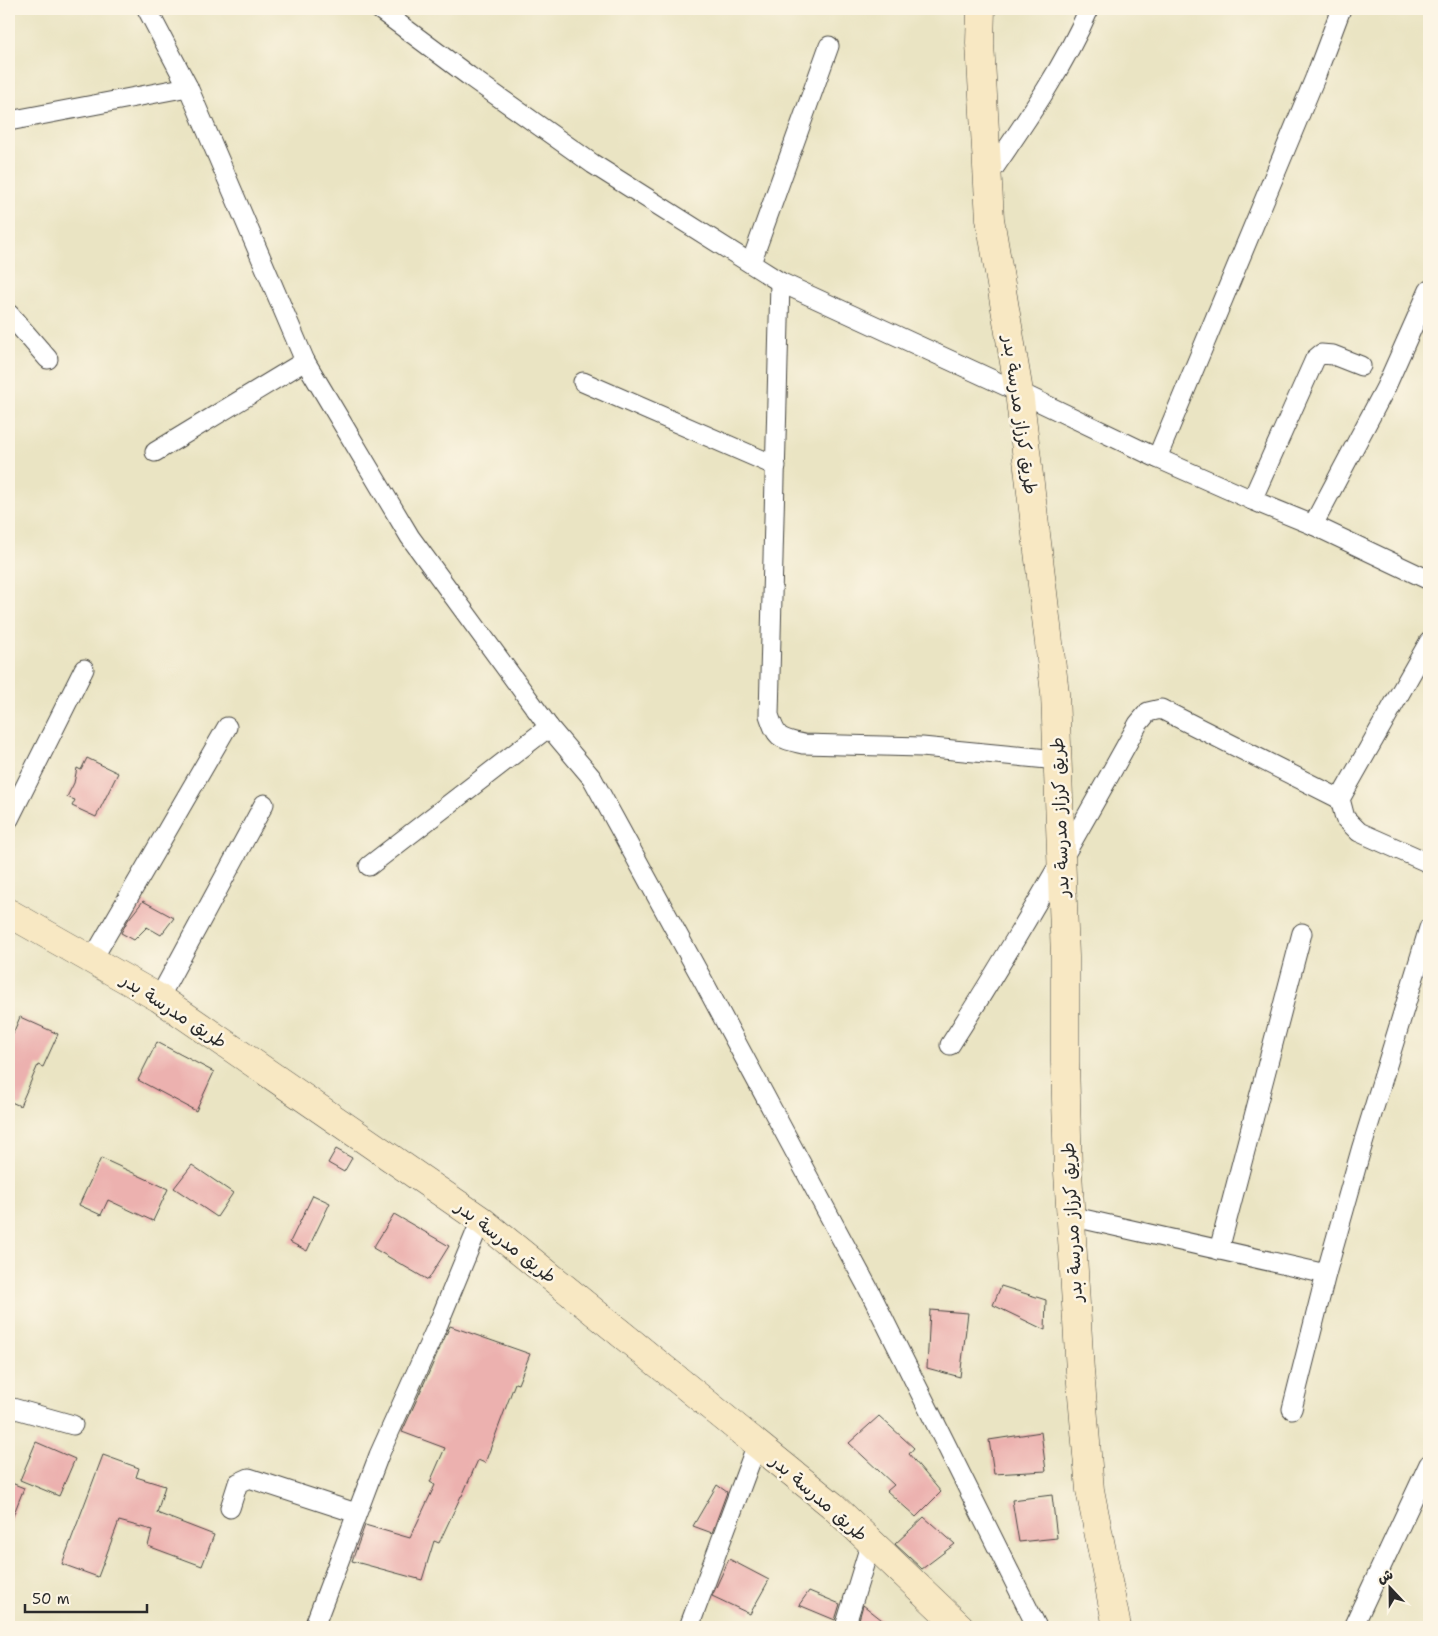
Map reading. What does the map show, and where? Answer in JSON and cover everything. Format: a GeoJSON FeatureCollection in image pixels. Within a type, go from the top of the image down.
{"type":"FeatureCollection","features":[{"type":"Feature","properties":{"kind":"street"},"geometry":{"type":"LineString","coordinates":[[148,9],[188,87],[305,361],[410,537],[549,727],[592,778],[869,1290],[1037,1627]]}},
{"type":"Feature","properties":{"kind":"street"},"geometry":{"type":"LineString","coordinates":[[379,9],[469,76],[594,164],[780,282],[1019,392],[1156,458],[1313,525],[1429,580]]}},
{"type":"Feature","properties":{"kind":"street","name":"طريق كرزاز مدرسة بدر"},"geometry":{"type":"LineString","coordinates":[[981,9],[980,43],[990,219],[1019,392],[1055,693],[1065,956],[1065,1062],[1070,1216],[1080,1371],[1090,1490],[1117,1627]]}},
{"type":"Feature","properties":{"kind":"street"},"geometry":{"type":"LineString","coordinates":[[987,178],[1033,112],[1090,9]]}},
{"type":"Feature","properties":{"kind":"street"},"geometry":{"type":"LineString","coordinates":[[1156,458],[1300,114],[1341,9]]}},
{"type":"Feature","properties":{"kind":"street"},"geometry":{"type":"LineString","coordinates":[[752,263],[829,46]]}},
{"type":"Feature","properties":{"kind":"street"},"geometry":{"type":"LineString","coordinates":[[9,122],[188,87]]}},
{"type":"Feature","properties":{"kind":"street"},"geometry":{"type":"LineString","coordinates":[[780,282],[770,715],[776,733],[785,739],[803,744],[922,747],[1058,760]]}},
{"type":"Feature","properties":{"kind":"street"},"geometry":{"type":"LineString","coordinates":[[1313,525],[1385,389],[1429,290]]}},
{"type":"Feature","properties":{"kind":"street"},"geometry":{"type":"LineString","coordinates":[[9,314],[48,359]]}},
{"type":"Feature","properties":{"kind":"street"},"geometry":{"type":"LineString","coordinates":[[1252,500],[1315,359],[1321,354],[1333,355],[1361,366]]}},
{"type":"Feature","properties":{"kind":"street"},"geometry":{"type":"LineString","coordinates":[[155,452],[305,361]]}},
{"type":"Feature","properties":{"kind":"street"},"geometry":{"type":"LineString","coordinates":[[583,382],[776,466]]}},
{"type":"Feature","properties":{"kind":"street"},"geometry":{"type":"LineString","coordinates":[[1340,799],[1429,642]]}},
{"type":"Feature","properties":{"kind":"street"},"geometry":{"type":"LineString","coordinates":[[9,819],[84,669]]}},
{"type":"Feature","properties":{"kind":"street"},"geometry":{"type":"LineString","coordinates":[[950,1045],[997,971],[1138,724],[1148,712],[1161,709],[1340,799],[1346,818],[1359,832],[1429,863]]}},
{"type":"Feature","properties":{"kind":"street"},"geometry":{"type":"LineString","coordinates":[[92,960],[226,727]]}},
{"type":"Feature","properties":{"kind":"street"},"geometry":{"type":"LineString","coordinates":[[369,866],[549,727]]}},
{"type":"Feature","properties":{"kind":"street"},"geometry":{"type":"LineString","coordinates":[[159,998],[264,804]]}},
{"type":"Feature","properties":{"kind":"street","name":"طريق مدرسة بدر"},"geometry":{"type":"LineString","coordinates":[[9,913],[159,998],[480,1220],[832,1505],[960,1627]]}},
{"type":"Feature","properties":{"kind":"street"},"geometry":{"type":"LineString","coordinates":[[1292,1409],[1326,1274],[1361,1150],[1429,928]]}},
{"type":"Feature","properties":{"kind":"street"},"geometry":{"type":"LineString","coordinates":[[1219,1250],[1302,933]]}},
{"type":"Feature","properties":{"kind":"street"},"geometry":{"type":"LineString","coordinates":[[1070,1216],[1326,1274]]}},
{"type":"Feature","properties":{"kind":"street"},"geometry":{"type":"LineString","coordinates":[[314,1627],[379,1456],[439,1322],[480,1220]]}},
{"type":"Feature","properties":{"kind":"street"},"geometry":{"type":"LineString","coordinates":[[9,1408],[73,1425]]}},
{"type":"Feature","properties":{"kind":"street"},"geometry":{"type":"LineString","coordinates":[[689,1627],[757,1444]]}},
{"type":"Feature","properties":{"kind":"street"},"geometry":{"type":"LineString","coordinates":[[1353,1627],[1429,1464]]}},
{"type":"Feature","properties":{"kind":"street"},"geometry":{"type":"LineString","coordinates":[[230,1508],[238,1483],[249,1478],[356,1513]]}},
{"type":"Feature","properties":{"kind":"street"},"geometry":{"type":"LineString","coordinates":[[845,1627],[871,1542]]}},
{"type":"Feature","properties":{"kind":"building"},"geometry":{"type":"Polygon","coordinates":[[[87,758],[118,773],[96,817],[72,806],[75,800],[67,797],[74,783],[77,768],[81,770],[87,758]]]}},
{"type":"Feature","properties":{"kind":"building"},"geometry":{"type":"Polygon","coordinates":[[[143,901],[174,918],[161,935],[147,927],[134,940],[121,933],[128,920],[143,901]]]}},
{"type":"Feature","properties":{"kind":"building"},"geometry":{"type":"Polygon","coordinates":[[[20,1017],[58,1034],[43,1067],[38,1065],[20,1106],[9,1101],[9,1043],[20,1017]]]}},
{"type":"Feature","properties":{"kind":"building"},"geometry":{"type":"Polygon","coordinates":[[[157,1042],[214,1072],[196,1111],[138,1080],[157,1042]]]}},
{"type":"Feature","properties":{"kind":"building"},"geometry":{"type":"Polygon","coordinates":[[[336,1149],[352,1158],[344,1172],[328,1163],[336,1149]]]}},
{"type":"Feature","properties":{"kind":"building"},"geometry":{"type":"Polygon","coordinates":[[[101,1158],[168,1189],[153,1221],[108,1200],[101,1215],[79,1205],[101,1158]]]}},
{"type":"Feature","properties":{"kind":"building"},"geometry":{"type":"Polygon","coordinates":[[[192,1165],[233,1193],[217,1217],[174,1188],[192,1165]]]}},
{"type":"Feature","properties":{"kind":"building"},"geometry":{"type":"Polygon","coordinates":[[[313,1195],[330,1203],[307,1251],[290,1242],[313,1195]]]}},
{"type":"Feature","properties":{"kind":"building"},"geometry":{"type":"Polygon","coordinates":[[[394,1214],[449,1246],[428,1280],[373,1248],[394,1214]]]}},
{"type":"Feature","properties":{"kind":"building"},"geometry":{"type":"Polygon","coordinates":[[[1001,1286],[1046,1300],[1045,1330],[993,1305],[1001,1286]]]}},
{"type":"Feature","properties":{"kind":"building"},"geometry":{"type":"Polygon","coordinates":[[[930,1310],[968,1313],[960,1377],[927,1368],[930,1310]]]}},
{"type":"Feature","properties":{"kind":"building"},"geometry":{"type":"Polygon","coordinates":[[[450,1326],[530,1354],[518,1384],[515,1383],[485,1463],[478,1460],[439,1543],[434,1541],[422,1580],[352,1561],[365,1525],[410,1538],[435,1485],[430,1482],[445,1448],[402,1432],[450,1326]]]}},
{"type":"Feature","properties":{"kind":"building"},"geometry":{"type":"Polygon","coordinates":[[[879,1416],[914,1448],[909,1454],[941,1492],[916,1517],[887,1491],[894,1485],[849,1443],[879,1416]]]}},
{"type":"Feature","properties":{"kind":"building"},"geometry":{"type":"Polygon","coordinates":[[[1041,1432],[1046,1471],[994,1474],[989,1440],[1041,1432]]]}},
{"type":"Feature","properties":{"kind":"building"},"geometry":{"type":"Polygon","coordinates":[[[36,1442],[75,1459],[59,1496],[20,1480],[36,1442]]]}},
{"type":"Feature","properties":{"kind":"building"},"geometry":{"type":"Polygon","coordinates":[[[103,1455],[139,1468],[136,1477],[165,1486],[157,1513],[214,1535],[202,1566],[148,1546],[152,1530],[119,1521],[98,1577],[62,1564],[103,1455]]]}},
{"type":"Feature","properties":{"kind":"building"},"geometry":{"type":"Polygon","coordinates":[[[9,1482],[24,1488],[9,1526],[9,1482]]]}},
{"type":"Feature","properties":{"kind":"building"},"geometry":{"type":"Polygon","coordinates":[[[717,1485],[727,1492],[712,1533],[693,1526],[717,1485]]]}},
{"type":"Feature","properties":{"kind":"building"},"geometry":{"type":"Polygon","coordinates":[[[1052,1495],[1057,1538],[1019,1542],[1012,1500],[1052,1495]]]}},
{"type":"Feature","properties":{"kind":"building"},"geometry":{"type":"Polygon","coordinates":[[[924,1517],[955,1544],[922,1569],[895,1544],[924,1517]]]}},
{"type":"Feature","properties":{"kind":"building"},"geometry":{"type":"Polygon","coordinates":[[[729,1559],[769,1580],[750,1614],[712,1596],[729,1559]]]}},
{"type":"Feature","properties":{"kind":"building"},"geometry":{"type":"Polygon","coordinates":[[[809,1591],[840,1604],[835,1620],[799,1605],[809,1591]]]}},
{"type":"Feature","properties":{"kind":"building"},"geometry":{"type":"Polygon","coordinates":[[[863,1605],[891,1627],[857,1627],[863,1605]]]}}]}
